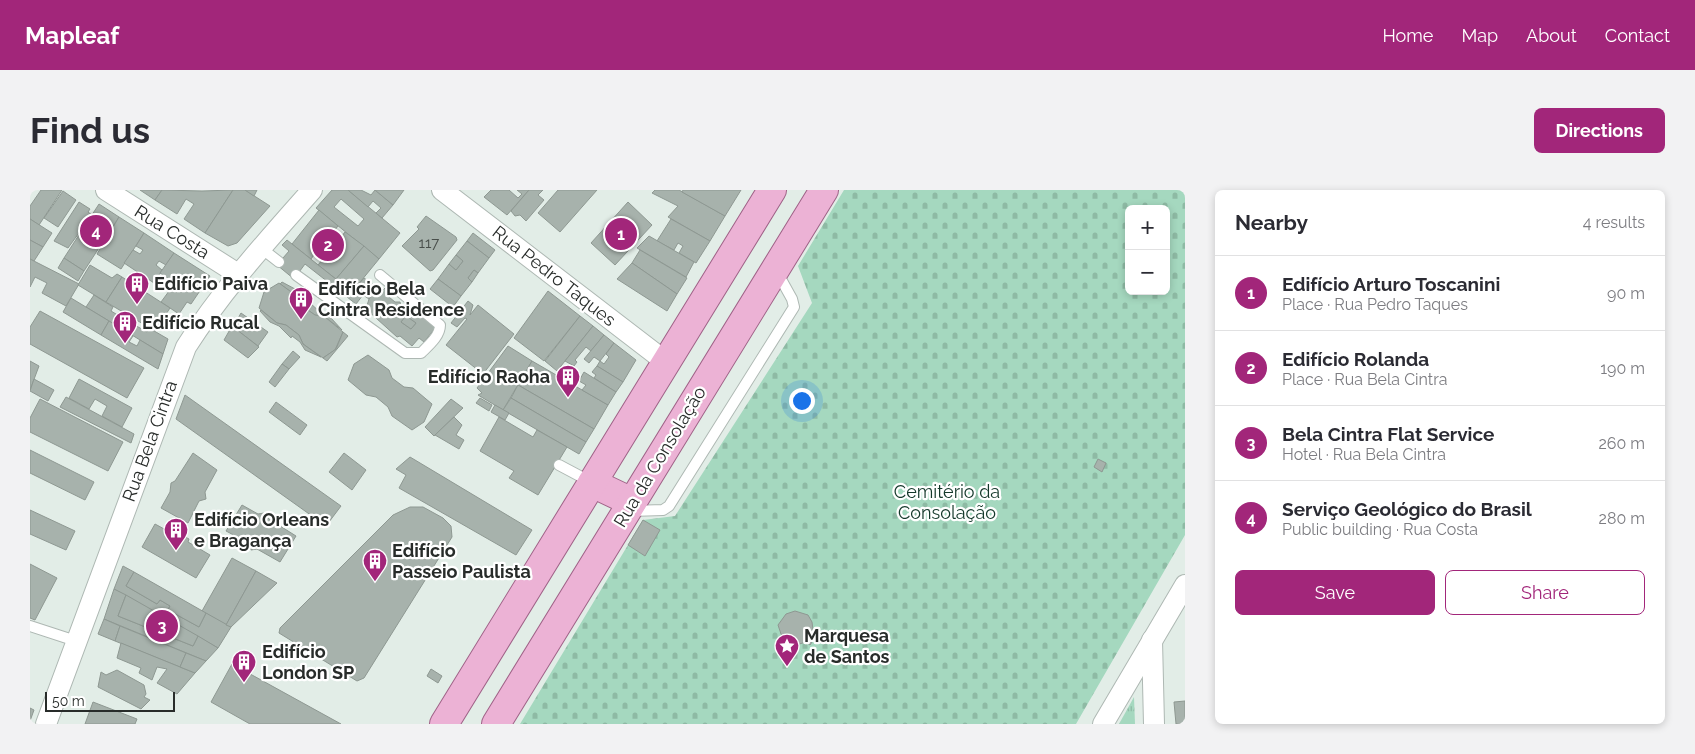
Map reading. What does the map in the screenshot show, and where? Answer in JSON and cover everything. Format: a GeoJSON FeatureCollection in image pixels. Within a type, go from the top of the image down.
{"type":"FeatureCollection","features":[{"type":"Feature","properties":{"kind":"main road"},"geometry":{"type":"LineString","coordinates":[[444,724],[772,190]]}},
{"type":"Feature","properties":{"kind":"main road","name":"Rua da Consolação"},"geometry":{"type":"LineString","coordinates":[[496,724],[824,190]]}},
{"type":"Feature","properties":{"kind":"main road"},"geometry":{"type":"LineString","coordinates":[[592,483],[630,507]]}},
{"type":"Feature","properties":{"kind":"street","name":"Rua Costa"},"geometry":{"type":"LineString","coordinates":[[106,190],[238,274]]}},
{"type":"Feature","properties":{"kind":"street","name":"Rua Bela Cintra"},"geometry":{"type":"LineString","coordinates":[[46,724],[186,347],[203,320],[238,274],[312,190]]}},
{"type":"Feature","properties":{"kind":"street","name":"Rua Pedro Taques"},"geometry":{"type":"LineString","coordinates":[[442,190],[666,362]]}},
{"type":"Feature","properties":{"kind":"street"},"geometry":{"type":"LineString","coordinates":[[1103,724],[1185,584]]}},
{"type":"Feature","properties":{"kind":"street"},"geometry":{"type":"LineString","coordinates":[[1152,640],[1154,724]]}},
{"type":"Feature","properties":{"kind":"lane"},"geometry":{"type":"LineString","coordinates":[[261,248],[279,262]]}},
{"type":"Feature","properties":{"kind":"lane"},"geometry":{"type":"LineString","coordinates":[[296,275],[405,353],[421,353],[440,330],[440,325],[380,275]]}},
{"type":"Feature","properties":{"kind":"lane"},"geometry":{"type":"LineString","coordinates":[[559,465],[592,483]]}},
{"type":"Feature","properties":{"kind":"lane"},"geometry":{"type":"LineString","coordinates":[[30,626],[76,641]]}},
{"type":"Feature","properties":{"kind":"green space","name":"Cemitério da Consolação"},"geometry":{"type":"Polygon","coordinates":[[[844,190],[1185,190],[1185,535],[1076,724],[520,724],[643,520],[675,516],[812,303],[798,266],[844,190]]]}},
{"type":"Feature","properties":{"kind":"green space"},"geometry":{"type":"Polygon","coordinates":[[[1134,697],[1135,724],[1119,724],[1134,697]]]}},
{"type":"Feature","properties":{"kind":"building"},"geometry":{"type":"Polygon","coordinates":[[[41,190],[62,190],[39,225],[30,219],[30,206],[41,190]]]}},
{"type":"Feature","properties":{"kind":"building"},"geometry":{"type":"Polygon","coordinates":[[[140,190],[162,190],[155,200],[140,190]]]}},
{"type":"Feature","properties":{"kind":"building"},"geometry":{"type":"Polygon","coordinates":[[[162,190],[233,190],[205,233],[184,219],[194,204],[186,199],[177,214],[155,200],[162,190]]]}},
{"type":"Feature","properties":{"kind":"building"},"geometry":{"type":"Polygon","coordinates":[[[233,190],[245,190],[270,206],[237,243],[228,246],[205,233],[233,190]]]}},
{"type":"Feature","properties":{"kind":"building"},"geometry":{"type":"Polygon","coordinates":[[[245,190],[257,190],[254,196],[245,190]]]}},
{"type":"Feature","properties":{"kind":"building"},"geometry":{"type":"Polygon","coordinates":[[[332,190],[348,190],[400,233],[379,259],[316,208],[332,190]],[[341,199],[334,207],[358,226],[364,219],[341,199]]]}},
{"type":"Feature","properties":{"kind":"building"},"geometry":{"type":"Polygon","coordinates":[[[348,190],[361,190],[371,195],[375,190],[393,205],[382,218],[376,213],[381,208],[373,201],[368,207],[348,190]]]}},
{"type":"Feature","properties":{"kind":"building"},"geometry":{"type":"Polygon","coordinates":[[[375,190],[404,190],[393,205],[375,190]]]}},
{"type":"Feature","properties":{"kind":"building"},"geometry":{"type":"Polygon","coordinates":[[[491,190],[509,190],[518,198],[522,194],[517,190],[529,190],[507,215],[484,197],[491,190]]]}},
{"type":"Feature","properties":{"kind":"building"},"geometry":{"type":"Polygon","coordinates":[[[529,190],[543,190],[538,195],[544,200],[526,221],[520,215],[515,216],[511,211],[529,190]]]}},
{"type":"Feature","properties":{"kind":"building"},"geometry":{"type":"Polygon","coordinates":[[[558,190],[597,190],[560,232],[538,213],[558,190]]]}},
{"type":"Feature","properties":{"kind":"building"},"geometry":{"type":"Polygon","coordinates":[[[655,190],[679,190],[725,216],[710,241],[668,217],[678,206],[652,193],[655,190]]]}},
{"type":"Feature","properties":{"kind":"building"},"geometry":{"type":"Polygon","coordinates":[[[683,190],[741,190],[725,216],[682,192],[683,190]]]}},
{"type":"Feature","properties":{"kind":"building"},"geometry":{"type":"Polygon","coordinates":[[[63,191],[76,200],[58,227],[44,218],[63,191]]]}},
{"type":"Feature","properties":{"kind":"building"},"geometry":{"type":"Polygon","coordinates":[[[79,202],[90,209],[88,212],[92,215],[68,248],[54,241],[79,202]]]}},
{"type":"Feature","properties":{"kind":"building"},"geometry":{"type":"Polygon","coordinates":[[[628,202],[652,225],[615,265],[591,243],[628,202]]]}},
{"type":"Feature","properties":{"kind":"building"},"geometry":{"type":"Polygon","coordinates":[[[99,204],[119,217],[84,271],[64,258],[99,204]]]}},
{"type":"Feature","properties":{"kind":"building"},"geometry":{"type":"Polygon","coordinates":[[[319,210],[338,226],[330,236],[337,242],[345,232],[364,246],[336,279],[318,265],[327,254],[319,248],[311,259],[292,244],[319,210]]]}},
{"type":"Feature","properties":{"kind":"building"},"geometry":{"type":"Polygon","coordinates":[[[426,216],[456,237],[457,240],[433,270],[430,271],[402,246],[419,229],[417,227],[426,216]]]}},
{"type":"Feature","properties":{"kind":"building"},"geometry":{"type":"Polygon","coordinates":[[[119,217],[144,233],[121,269],[97,254],[119,217]]]}},
{"type":"Feature","properties":{"kind":"building"},"geometry":{"type":"Polygon","coordinates":[[[30,219],[52,233],[43,247],[30,240],[30,219]]]}},
{"type":"Feature","properties":{"kind":"building"},"geometry":{"type":"Polygon","coordinates":[[[671,219],[710,241],[696,263],[679,253],[683,246],[678,243],[674,250],[657,241],[671,219]]]}},
{"type":"Feature","properties":{"kind":"building"},"geometry":{"type":"Polygon","coordinates":[[[144,233],[174,253],[166,265],[159,261],[156,265],[162,270],[154,283],[124,263],[133,250],[140,254],[143,250],[136,246],[144,233]]]}},
{"type":"Feature","properties":{"kind":"building"},"geometry":{"type":"Polygon","coordinates":[[[473,233],[495,250],[489,258],[467,241],[473,233]]]}},
{"type":"Feature","properties":{"kind":"building"},"geometry":{"type":"Polygon","coordinates":[[[649,236],[694,262],[686,277],[637,248],[649,236]]]}},
{"type":"Feature","properties":{"kind":"building"},"geometry":{"type":"Polygon","coordinates":[[[30,240],[43,247],[34,261],[30,259],[30,240]]]}},
{"type":"Feature","properties":{"kind":"building"},"geometry":{"type":"Polygon","coordinates":[[[287,240],[352,292],[364,278],[378,288],[369,299],[363,295],[356,304],[305,264],[294,279],[277,265],[289,251],[282,245],[287,240]]]}},
{"type":"Feature","properties":{"kind":"building"},"geometry":{"type":"Polygon","coordinates":[[[467,241],[489,258],[478,273],[474,270],[468,278],[472,282],[461,296],[438,279],[449,264],[456,270],[463,261],[456,255],[467,241]]]}},
{"type":"Feature","properties":{"kind":"building"},"geometry":{"type":"Polygon","coordinates":[[[364,246],[379,259],[352,292],[336,279],[364,246]]]}},
{"type":"Feature","properties":{"kind":"building"},"geometry":{"type":"Polygon","coordinates":[[[640,250],[687,278],[677,294],[632,263],[640,250]]]}},
{"type":"Feature","properties":{"kind":"building"},"geometry":{"type":"Polygon","coordinates":[[[174,253],[210,276],[191,304],[187,302],[179,314],[161,302],[175,283],[160,273],[174,253]]]}},
{"type":"Feature","properties":{"kind":"building"},"geometry":{"type":"Polygon","coordinates":[[[456,255],[463,261],[456,270],[449,264],[456,255]]]}},
{"type":"Feature","properties":{"kind":"building"},"geometry":{"type":"Polygon","coordinates":[[[64,258],[84,271],[78,281],[58,268],[64,258]]]}},
{"type":"Feature","properties":{"kind":"building"},"geometry":{"type":"Polygon","coordinates":[[[30,259],[79,284],[66,306],[42,293],[47,283],[35,277],[30,287],[30,259]]]}},
{"type":"Feature","properties":{"kind":"building"},"geometry":{"type":"Polygon","coordinates":[[[632,263],[677,294],[667,311],[617,279],[632,263]]]}},
{"type":"Feature","properties":{"kind":"building"},"geometry":{"type":"Polygon","coordinates":[[[90,265],[112,278],[117,274],[122,277],[106,302],[78,285],[90,265]]]}},
{"type":"Feature","properties":{"kind":"building"},"geometry":{"type":"Polygon","coordinates":[[[474,270],[478,273],[472,282],[468,278],[474,270]]]}},
{"type":"Feature","properties":{"kind":"building","name":"Edifício Paiva"},"geometry":{"type":"Polygon","coordinates":[[[122,277],[170,308],[155,331],[106,302],[122,277]]]}},
{"type":"Feature","properties":{"kind":"building"},"geometry":{"type":"Polygon","coordinates":[[[438,279],[461,296],[453,307],[430,289],[438,279]]]}},
{"type":"Feature","properties":{"kind":"building"},"geometry":{"type":"Polygon","coordinates":[[[282,282],[295,289],[322,314],[331,318],[342,330],[325,317],[315,315],[302,306],[298,297],[280,284],[282,282]]]}},
{"type":"Feature","properties":{"kind":"building","name":"Edifício Bela Cintra Residence"},"geometry":{"type":"Polygon","coordinates":[[[279,283],[298,297],[302,306],[315,315],[325,317],[343,332],[335,350],[323,358],[303,344],[299,335],[286,325],[277,323],[259,308],[264,292],[279,283]]]}},
{"type":"Feature","properties":{"kind":"building"},"geometry":{"type":"Polygon","coordinates":[[[386,287],[392,292],[389,297],[395,302],[400,302],[402,309],[406,312],[411,307],[436,327],[424,342],[419,338],[412,346],[400,336],[397,337],[366,309],[369,299],[378,288],[382,291],[386,287]],[[406,316],[401,322],[411,329],[416,323],[406,316]]]}},
{"type":"Feature","properties":{"kind":"building"},"geometry":{"type":"Polygon","coordinates":[[[548,291],[580,316],[544,361],[514,338],[548,291]]]}},
{"type":"Feature","properties":{"kind":"building"},"geometry":{"type":"Polygon","coordinates":[[[94,295],[113,307],[111,311],[126,320],[128,316],[136,320],[133,324],[147,332],[149,328],[168,339],[163,354],[86,307],[94,295]]]}},
{"type":"Feature","properties":{"kind":"building"},"geometry":{"type":"Polygon","coordinates":[[[71,298],[109,321],[101,335],[63,312],[71,298]]]}},
{"type":"Feature","properties":{"kind":"building"},"geometry":{"type":"Polygon","coordinates":[[[468,301],[473,305],[470,315],[478,305],[514,334],[483,374],[446,345],[467,319],[465,318],[457,327],[451,323],[468,301]]]}},
{"type":"Feature","properties":{"kind":"building"},"geometry":{"type":"Polygon","coordinates":[[[261,310],[277,323],[286,325],[299,335],[303,344],[321,357],[305,350],[300,342],[292,336],[291,338],[279,326],[270,322],[261,310]]]}},
{"type":"Feature","properties":{"kind":"building"},"geometry":{"type":"Polygon","coordinates":[[[40,311],[144,368],[127,398],[30,344],[30,327],[40,311]]]}},
{"type":"Feature","properties":{"kind":"building"},"geometry":{"type":"Polygon","coordinates":[[[241,313],[268,332],[258,346],[233,327],[241,313]]]}},
{"type":"Feature","properties":{"kind":"building"},"geometry":{"type":"Polygon","coordinates":[[[406,316],[416,323],[411,329],[401,322],[406,316]]]}},
{"type":"Feature","properties":{"kind":"building"},"geometry":{"type":"Polygon","coordinates":[[[580,316],[593,326],[557,371],[545,361],[580,316]]]}},
{"type":"Feature","properties":{"kind":"building","name":"Edifício Rucal"},"geometry":{"type":"Polygon","coordinates":[[[109,321],[133,336],[129,342],[137,346],[140,340],[163,354],[158,369],[101,335],[109,321]]]}},
{"type":"Feature","properties":{"kind":"building"},"geometry":{"type":"Polygon","coordinates":[[[232,326],[259,347],[248,358],[224,340],[232,326]]]}},
{"type":"Feature","properties":{"kind":"building"},"geometry":{"type":"Polygon","coordinates":[[[593,326],[604,335],[591,351],[586,347],[575,360],[577,362],[574,366],[565,361],[593,326]]]}},
{"type":"Feature","properties":{"kind":"building"},"geometry":{"type":"Polygon","coordinates":[[[343,332],[348,336],[327,361],[323,358],[336,349],[343,332]]]}},
{"type":"Feature","properties":{"kind":"building"},"geometry":{"type":"Polygon","coordinates":[[[604,335],[614,343],[600,361],[594,357],[589,363],[584,359],[604,335]]]}},
{"type":"Feature","properties":{"kind":"building"},"geometry":{"type":"Polygon","coordinates":[[[614,343],[636,360],[623,382],[597,366],[600,361],[604,364],[609,357],[606,354],[614,343]]]}},
{"type":"Feature","properties":{"kind":"building"},"geometry":{"type":"Polygon","coordinates":[[[508,346],[532,361],[503,410],[478,395],[482,393],[477,388],[508,346]]]}},
{"type":"Feature","properties":{"kind":"building"},"geometry":{"type":"Polygon","coordinates":[[[293,351],[300,357],[289,369],[282,364],[293,351]]]}},
{"type":"Feature","properties":{"kind":"building"},"geometry":{"type":"Polygon","coordinates":[[[368,355],[389,370],[392,378],[404,387],[413,388],[432,404],[424,422],[412,430],[392,416],[388,407],[376,397],[366,395],[348,380],[354,364],[368,355]]]}},
{"type":"Feature","properties":{"kind":"building"},"geometry":{"type":"Polygon","coordinates":[[[30,361],[39,366],[30,390],[30,361]]]}},
{"type":"Feature","properties":{"kind":"building","name":"Edifício Raoha"},"geometry":{"type":"Polygon","coordinates":[[[532,361],[608,405],[594,429],[518,385],[532,361]]]}},
{"type":"Feature","properties":{"kind":"building"},"geometry":{"type":"Polygon","coordinates":[[[282,364],[289,369],[275,387],[269,382],[282,364]]]}},
{"type":"Feature","properties":{"kind":"building"},"geometry":{"type":"Polygon","coordinates":[[[597,366],[623,382],[616,392],[594,378],[596,375],[592,372],[597,366]]]}},
{"type":"Feature","properties":{"kind":"building"},"geometry":{"type":"Polygon","coordinates":[[[584,372],[616,392],[608,405],[582,390],[586,385],[579,381],[584,372]]]}},
{"type":"Feature","properties":{"kind":"building"},"geometry":{"type":"Polygon","coordinates":[[[34,379],[54,390],[48,401],[30,391],[34,379]]]}},
{"type":"Feature","properties":{"kind":"building"},"geometry":{"type":"Polygon","coordinates":[[[79,379],[132,408],[122,427],[102,416],[107,406],[95,399],[89,409],[69,398],[79,379]]]}},
{"type":"Feature","properties":{"kind":"building"},"geometry":{"type":"Polygon","coordinates":[[[518,385],[594,429],[586,442],[511,398],[518,385]]]}},
{"type":"Feature","properties":{"kind":"building"},"geometry":{"type":"Polygon","coordinates":[[[185,395],[341,506],[326,526],[176,419],[185,395]]]}},
{"type":"Feature","properties":{"kind":"building"},"geometry":{"type":"Polygon","coordinates":[[[66,397],[134,434],[131,443],[60,407],[66,397]]]}},
{"type":"Feature","properties":{"kind":"building"},"geometry":{"type":"Polygon","coordinates":[[[480,398],[492,405],[489,411],[476,403],[480,398]]]}},
{"type":"Feature","properties":{"kind":"building"},"geometry":{"type":"Polygon","coordinates":[[[511,398],[586,442],[579,454],[503,410],[511,398]]]}},
{"type":"Feature","properties":{"kind":"building"},"geometry":{"type":"Polygon","coordinates":[[[40,399],[123,442],[108,471],[30,432],[30,418],[40,399]]]}},
{"type":"Feature","properties":{"kind":"building"},"geometry":{"type":"Polygon","coordinates":[[[451,399],[463,408],[434,436],[425,427],[451,399]]]}},
{"type":"Feature","properties":{"kind":"building"},"geometry":{"type":"Polygon","coordinates":[[[276,402],[307,425],[300,435],[269,412],[276,402]]]}},
{"type":"Feature","properties":{"kind":"building"},"geometry":{"type":"Polygon","coordinates":[[[495,405],[509,413],[505,420],[491,412],[495,405]]]}},
{"type":"Feature","properties":{"kind":"building"},"geometry":{"type":"Polygon","coordinates":[[[454,417],[462,425],[456,435],[464,440],[459,449],[435,435],[454,417]]]}},
{"type":"Feature","properties":{"kind":"building"},"geometry":{"type":"Polygon","coordinates":[[[499,417],[533,437],[537,430],[567,447],[538,495],[509,478],[514,471],[480,451],[499,417]]]}},
{"type":"Feature","properties":{"kind":"building"},"geometry":{"type":"Polygon","coordinates":[[[30,450],[94,482],[85,500],[30,473],[30,450]]]}},
{"type":"Feature","properties":{"kind":"building"},"geometry":{"type":"Polygon","coordinates":[[[193,453],[217,470],[205,492],[206,499],[199,501],[188,523],[161,508],[170,492],[171,483],[175,481],[193,453]]]}},
{"type":"Feature","properties":{"kind":"building"},"geometry":{"type":"Polygon","coordinates":[[[344,453],[366,470],[352,490],[329,472],[344,453]]]}},
{"type":"Feature","properties":{"kind":"building"},"geometry":{"type":"Polygon","coordinates":[[[410,457],[532,530],[516,555],[399,488],[406,475],[396,469],[410,457]]]}},
{"type":"Feature","properties":{"kind":"building"},"geometry":{"type":"Polygon","coordinates":[[[1098,459],[1106,463],[1102,472],[1094,467],[1098,459]]]}},
{"type":"Feature","properties":{"kind":"building"},"geometry":{"type":"Polygon","coordinates":[[[242,505],[258,514],[264,513],[269,519],[296,536],[280,562],[257,549],[251,550],[249,543],[226,531],[242,505]]]}},
{"type":"Feature","properties":{"kind":"building","name":"Edifício Passeio Paulista"},"geometry":{"type":"Polygon","coordinates":[[[410,507],[423,507],[443,518],[451,526],[452,537],[364,678],[357,681],[279,633],[280,628],[393,515],[410,507]]]}},
{"type":"Feature","properties":{"kind":"building"},"geometry":{"type":"Polygon","coordinates":[[[30,510],[75,531],[66,550],[30,534],[30,510]]]}},
{"type":"Feature","properties":{"kind":"building"},"geometry":{"type":"Polygon","coordinates":[[[643,520],[660,530],[645,556],[628,545],[643,520]]]}},
{"type":"Feature","properties":{"kind":"building","name":"Edifício Orleans e Bragança"},"geometry":{"type":"Polygon","coordinates":[[[155,524],[177,536],[178,533],[189,539],[188,542],[210,555],[196,578],[142,547],[155,524]]]}},
{"type":"Feature","properties":{"kind":"building"},"geometry":{"type":"Polygon","coordinates":[[[232,558],[256,571],[226,625],[202,611],[232,558]]]}},
{"type":"Feature","properties":{"kind":"building"},"geometry":{"type":"Polygon","coordinates":[[[30,564],[57,578],[35,620],[30,618],[30,564]]]}},
{"type":"Feature","properties":{"kind":"building"},"geometry":{"type":"Polygon","coordinates":[[[123,566],[134,572],[126,586],[157,604],[160,600],[170,606],[168,610],[199,627],[206,613],[231,627],[218,648],[114,589],[123,566]]]}},
{"type":"Feature","properties":{"kind":"building"},"geometry":{"type":"Polygon","coordinates":[[[256,571],[277,583],[231,627],[226,625],[256,571]]]}},
{"type":"Feature","properties":{"kind":"building"},"geometry":{"type":"Polygon","coordinates":[[[134,572],[206,613],[199,627],[168,610],[170,606],[160,600],[157,604],[126,586],[134,572]]]}},
{"type":"Feature","properties":{"kind":"building"},"geometry":{"type":"Polygon","coordinates":[[[114,589],[126,595],[118,616],[193,646],[198,636],[218,648],[206,661],[104,619],[114,589]]]}},
{"type":"Feature","properties":{"kind":"building"},"geometry":{"type":"Polygon","coordinates":[[[126,595],[198,636],[193,646],[118,616],[126,595]]]}},
{"type":"Feature","properties":{"kind":"building"},"geometry":{"type":"Polygon","coordinates":[[[795,611],[808,615],[812,622],[813,630],[818,633],[810,645],[806,642],[796,645],[788,643],[781,634],[778,625],[786,614],[795,611]]]}},
{"type":"Feature","properties":{"kind":"building"},"geometry":{"type":"Polygon","coordinates":[[[104,619],[120,626],[115,641],[98,634],[104,619]]]}},
{"type":"Feature","properties":{"kind":"building"},"geometry":{"type":"Polygon","coordinates":[[[120,626],[186,653],[180,667],[115,641],[120,626]]]}},
{"type":"Feature","properties":{"kind":"building"},"geometry":{"type":"Polygon","coordinates":[[[121,643],[195,673],[177,694],[157,683],[167,669],[157,667],[152,680],[139,673],[141,668],[117,658],[121,643]]]}},
{"type":"Feature","properties":{"kind":"building"},"geometry":{"type":"Polygon","coordinates":[[[186,653],[206,661],[195,673],[180,667],[186,653]]]}},
{"type":"Feature","properties":{"kind":"building","name":"Edifício London SP"},"geometry":{"type":"Polygon","coordinates":[[[232,664],[341,724],[250,724],[211,702],[232,664]]]}},
{"type":"Feature","properties":{"kind":"building"},"geometry":{"type":"Polygon","coordinates":[[[431,669],[442,676],[438,683],[427,676],[431,669]]]}},
{"type":"Feature","properties":{"kind":"building"},"geometry":{"type":"Polygon","coordinates":[[[117,670],[144,685],[146,694],[144,697],[150,700],[141,709],[98,687],[101,672],[106,675],[117,670]]]}},
{"type":"Feature","properties":{"kind":"building"},"geometry":{"type":"Polygon","coordinates":[[[1185,701],[1185,724],[1176,724],[1174,702],[1185,701]]]}},
{"type":"Feature","properties":{"kind":"building"},"geometry":{"type":"Polygon","coordinates":[[[93,702],[137,719],[135,724],[85,724],[93,702]]]}},
{"type":"Feature","properties":{"kind":"building"},"geometry":{"type":"Polygon","coordinates":[[[30,708],[34,710],[30,721],[30,708]]]}},
{"type":"Feature","properties":{"kind":"place","name":"Serviço Geológico do Brasil"},"geometry":{"type":"Point","coordinates":[96,231]}},
{"type":"Feature","properties":{"kind":"place","name":"Edifício Arturo Toscanini"},"geometry":{"type":"Point","coordinates":[621,234]}},
{"type":"Feature","properties":{"kind":"place","name":"Edifício Rolanda"},"geometry":{"type":"Point","coordinates":[328,245]}},
{"type":"Feature","properties":{"kind":"place","name":"Edifício Paiva"},"geometry":{"type":"Point","coordinates":[137,305]}},
{"type":"Feature","properties":{"kind":"place","name":"Edifício Bela Cintra Residence"},"geometry":{"type":"Point","coordinates":[301,320]}},
{"type":"Feature","properties":{"kind":"place","name":"Edifício Rucal"},"geometry":{"type":"Point","coordinates":[125,344]}},
{"type":"Feature","properties":{"kind":"place","name":"Edifício Raoha"},"geometry":{"type":"Point","coordinates":[568,398]}},
{"type":"Feature","properties":{"kind":"place","name":"Edifício Orleans e Bragança"},"geometry":{"type":"Point","coordinates":[176,551]}},
{"type":"Feature","properties":{"kind":"place","name":"Edifício Passeio Paulista"},"geometry":{"type":"Point","coordinates":[375,582]}},
{"type":"Feature","properties":{"kind":"place","name":"Bela Cintra Flat Service"},"geometry":{"type":"Point","coordinates":[162,626]}},
{"type":"Feature","properties":{"kind":"place","name":"Marquesa de Santos"},"geometry":{"type":"Point","coordinates":[787,667]}},
{"type":"Feature","properties":{"kind":"place","name":"Edifício London SP"},"geometry":{"type":"Point","coordinates":[244,683]}}]}
